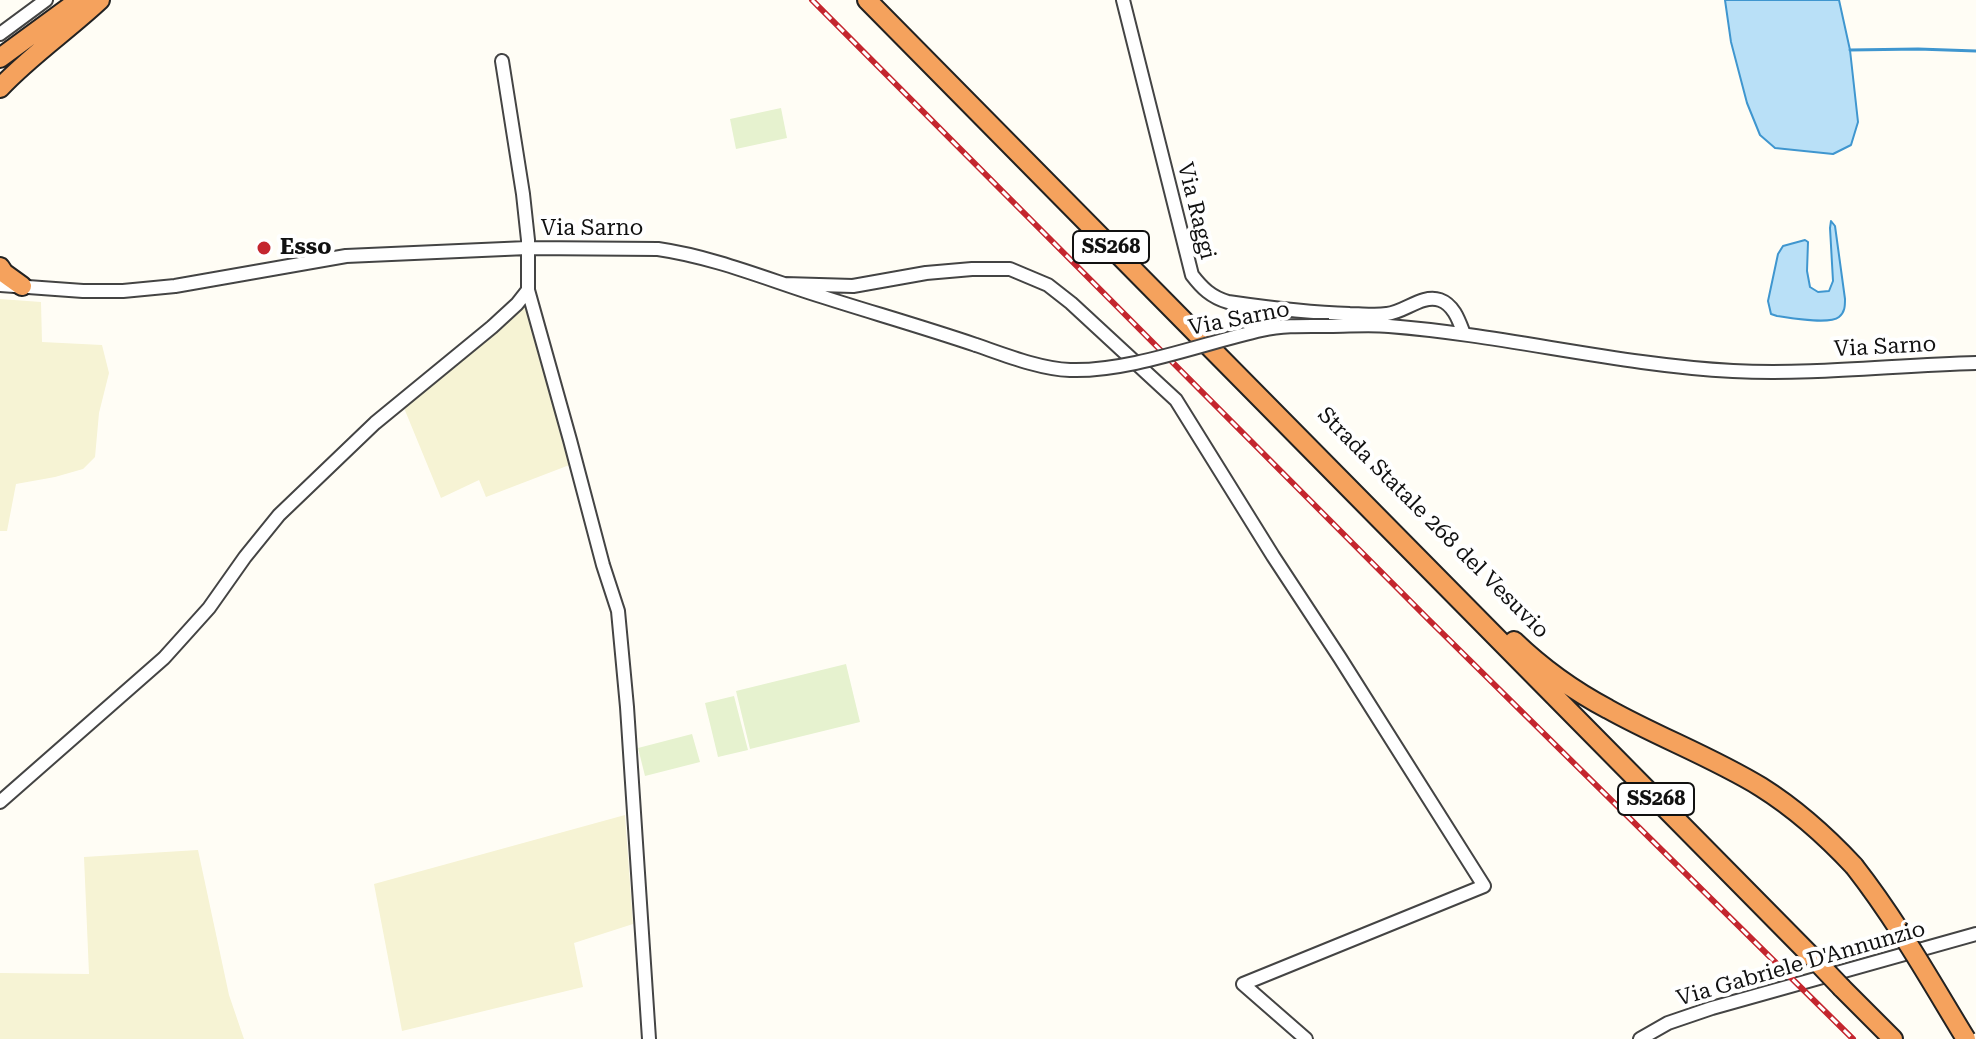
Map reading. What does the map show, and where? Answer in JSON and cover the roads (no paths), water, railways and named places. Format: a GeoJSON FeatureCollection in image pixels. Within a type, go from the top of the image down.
{"type":"FeatureCollection","features":[{"type":"Feature","properties":{"kind":"highway"},"geometry":{"type":"LineString","coordinates":[[0,58],[79,0]]}},
{"type":"Feature","properties":{"kind":"highway"},"geometry":{"type":"LineString","coordinates":[[0,73],[100,0]]}},
{"type":"Feature","properties":{"kind":"highway"},"geometry":{"type":"LineString","coordinates":[[0,88],[100,0]]}},
{"type":"Feature","properties":{"kind":"highway","name":"Strada Statale 268 del Vesuvio"},"geometry":{"type":"LineString","coordinates":[[867,0],[1893,1039]]}},
{"type":"Feature","properties":{"kind":"highway","name":"Strada Statale 268 del Vesuvio"},"geometry":{"type":"LineString","coordinates":[[884,0],[1519,645],[1558,678],[1594,701],[1771,794],[1817,829],[1854,866],[1902,933],[1966,1039]]}},
{"type":"Feature","properties":{"kind":"highway"},"geometry":{"type":"LineString","coordinates":[[0,267],[22,286]]}},
{"type":"Feature","properties":{"kind":"street"},"geometry":{"type":"LineString","coordinates":[[0,34],[46,0]]}},
{"type":"Feature","properties":{"kind":"street","name":"Via Raggi"},"geometry":{"type":"LineString","coordinates":[[1123,0],[1192,275],[1203,289],[1216,299],[1228,302],[1311,313],[1388,314],[1427,299],[1437,299],[1447,304],[1457,316],[1464,334]]}},
{"type":"Feature","properties":{"kind":"street"},"geometry":{"type":"LineString","coordinates":[[502,61],[523,194],[528,240],[528,290],[618,611],[649,1039]]}},
{"type":"Feature","properties":{"kind":"street","name":"Via Sarno"},"geometry":{"type":"LineString","coordinates":[[0,285],[123,291],[175,286],[346,256],[527,248],[658,249],[743,269],[1025,361],[1069,370],[1145,360],[1289,326],[1386,325],[1733,371],[1823,371],[1976,363]]}},
{"type":"Feature","properties":{"kind":"street"},"geometry":{"type":"LineString","coordinates":[[785,284],[853,286],[926,273],[1010,269],[1048,285],[1071,303],[1176,400],[1484,886],[1243,984],[1306,1039]]}},
{"type":"Feature","properties":{"kind":"street"},"geometry":{"type":"LineString","coordinates":[[0,802],[164,658],[209,608],[279,515],[375,423],[492,327],[528,290]]}},
{"type":"Feature","properties":{"kind":"street","name":"Via Gabriele D'Annunzio"},"geometry":{"type":"LineString","coordinates":[[1640,1039],[1668,1023],[1712,1008],[1976,934]]}},
{"type":"Feature","properties":{"kind":"water"},"geometry":{"type":"Polygon","coordinates":[[[1725,0],[1839,0],[1850,50],[1858,122],[1851,145],[1833,154],[1775,148],[1760,135],[1747,103],[1731,42],[1725,0]]]}},
{"type":"Feature","properties":{"kind":"water"},"geometry":{"type":"Polygon","coordinates":[[[1831,221],[1835,226],[1845,299],[1842,313],[1834,319],[1819,321],[1771,314],[1768,301],[1778,254],[1783,246],[1805,240],[1808,242],[1810,287],[1818,292],[1829,291],[1833,281],[1831,221]]]}},
{"type":"Feature","properties":{"kind":"waterway"},"geometry":{"type":"LineString","coordinates":[[1850,50],[1976,51]]}},
{"type":"Feature","properties":{"kind":"railway"},"geometry":{"type":"LineString","coordinates":[[812,0],[1428,619],[1853,1039]]}},
{"type":"Feature","properties":{"kind":"place","name":"Esso"},"geometry":{"type":"Point","coordinates":[264,248]}}]}
